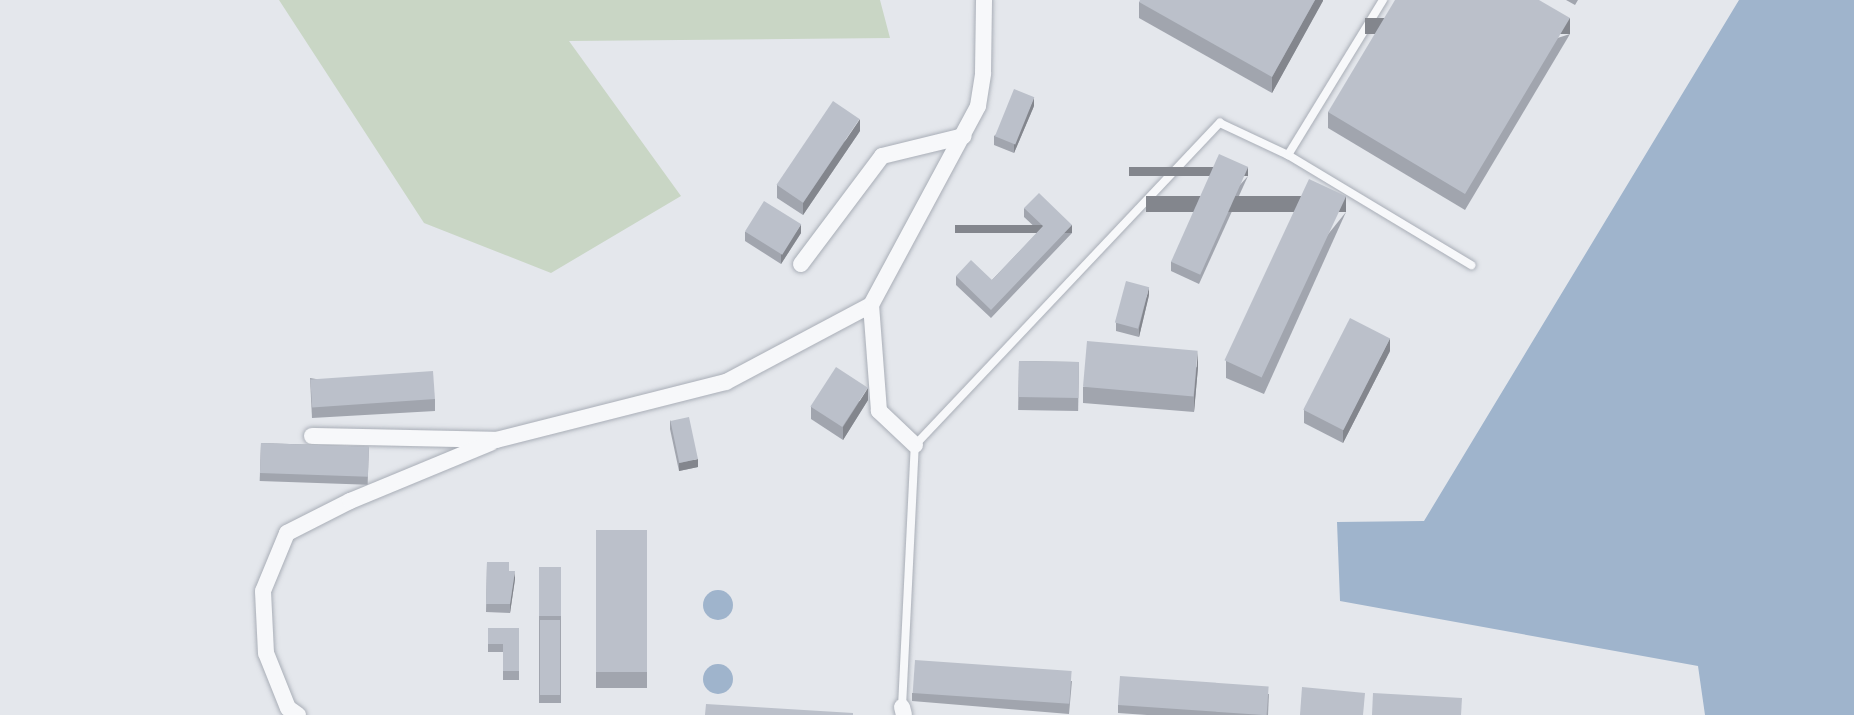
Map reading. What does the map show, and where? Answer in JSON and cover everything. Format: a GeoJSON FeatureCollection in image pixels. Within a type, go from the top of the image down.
{"type":"FeatureCollection","features":[{"type":"Feature","properties":{"kind":"street"},"geometry":{"type":"LineString","coordinates":[[915,445],[879,411],[871,305],[964,136],[978,106],[983,73],[984,0]]}},
{"type":"Feature","properties":{"kind":"street"},"geometry":{"type":"LineString","coordinates":[[801,264],[882,156],[964,136]]}},
{"type":"Feature","properties":{"kind":"street"},"geometry":{"type":"LineString","coordinates":[[298,715],[288,708],[266,653],[263,591],[287,533],[350,501],[496,440],[726,382],[871,305]]}},
{"type":"Feature","properties":{"kind":"street"},"geometry":{"type":"LineString","coordinates":[[312,436],[496,440]]}},
{"type":"Feature","properties":{"kind":"lane"},"geometry":{"type":"LineString","coordinates":[[1288,155],[1383,0]]}},
{"type":"Feature","properties":{"kind":"lane"},"geometry":{"type":"LineString","coordinates":[[903,711],[915,445],[1220,123],[1288,155],[1471,265]]}},
{"type":"Feature","properties":{"kind":"green space"},"geometry":{"type":"Polygon","coordinates":[[[279,0],[880,0],[890,38],[569,41],[681,196],[551,273],[424,223],[279,0]]]}},
{"type":"Feature","properties":{"kind":"water"},"geometry":{"type":"Polygon","coordinates":[[[1739,0],[1854,0],[1854,715],[1705,715],[1698,666],[1340,601],[1337,522],[1424,521],[1739,0]]]}},
{"type":"Feature","properties":{"kind":"water"},"geometry":{"type":"Polygon","coordinates":[[[718,590],[729,594],[733,605],[729,616],[718,620],[707,616],[703,605],[707,594],[718,590]]]}},
{"type":"Feature","properties":{"kind":"water"},"geometry":{"type":"Polygon","coordinates":[[[718,664],[729,668],[733,679],[729,690],[718,694],[707,690],[703,679],[707,668],[718,664]]]}},
{"type":"Feature","properties":{"kind":"building"},"geometry":{"type":"Polygon","coordinates":[[[1140,0],[1315,0],[1272,77],[1139,2],[1140,0]]]}},
{"type":"Feature","properties":{"kind":"building"},"geometry":{"type":"Polygon","coordinates":[[[1395,0],[1539,0],[1570,18],[1465,194],[1328,112],[1395,0]]]}},
{"type":"Feature","properties":{"kind":"building"},"geometry":{"type":"Polygon","coordinates":[[[1014,89],[1034,97],[1015,145],[995,136],[1014,89]]]}},
{"type":"Feature","properties":{"kind":"building"},"geometry":{"type":"Polygon","coordinates":[[[833,101],[860,119],[803,203],[777,185],[833,101]]]}},
{"type":"Feature","properties":{"kind":"building"},"geometry":{"type":"Polygon","coordinates":[[[1219,154],[1248,167],[1200,275],[1171,262],[1219,154]]]}},
{"type":"Feature","properties":{"kind":"building"},"geometry":{"type":"Polygon","coordinates":[[[1309,179],[1346,196],[1262,378],[1224,360],[1309,179]]]}},
{"type":"Feature","properties":{"kind":"building"},"geometry":{"type":"Polygon","coordinates":[[[1039,193],[1072,225],[991,310],[956,276],[971,260],[992,280],[1043,226],[1024,208],[1039,193]]]}},
{"type":"Feature","properties":{"kind":"building"},"geometry":{"type":"Polygon","coordinates":[[[764,201],[801,224],[782,255],[745,232],[764,201]]]}},
{"type":"Feature","properties":{"kind":"building"},"geometry":{"type":"Polygon","coordinates":[[[1126,281],[1149,287],[1138,329],[1115,323],[1126,281]]]}},
{"type":"Feature","properties":{"kind":"building"},"geometry":{"type":"Polygon","coordinates":[[[1350,318],[1390,338],[1343,430],[1303,410],[1350,318]]]}},
{"type":"Feature","properties":{"kind":"building"},"geometry":{"type":"Polygon","coordinates":[[[1087,341],[1198,351],[1194,396],[1083,387],[1087,341]]]}},
{"type":"Feature","properties":{"kind":"building"},"geometry":{"type":"Polygon","coordinates":[[[1019,361],[1079,362],[1078,398],[1018,397],[1019,361]]]}},
{"type":"Feature","properties":{"kind":"building"},"geometry":{"type":"Polygon","coordinates":[[[836,367],[868,388],[842,427],[810,406],[836,367]]]}},
{"type":"Feature","properties":{"kind":"building"},"geometry":{"type":"Polygon","coordinates":[[[433,371],[435,399],[312,408],[310,380],[433,371]]]}},
{"type":"Feature","properties":{"kind":"building"},"geometry":{"type":"Polygon","coordinates":[[[689,417],[698,459],[679,463],[670,421],[689,417]]]}},
{"type":"Feature","properties":{"kind":"building"},"geometry":{"type":"Polygon","coordinates":[[[261,443],[369,447],[368,477],[260,473],[261,443]]]}},
{"type":"Feature","properties":{"kind":"building"},"geometry":{"type":"Polygon","coordinates":[[[596,530],[647,530],[647,672],[596,672],[596,530]]]}},
{"type":"Feature","properties":{"kind":"building"},"geometry":{"type":"Polygon","coordinates":[[[487,562],[509,562],[509,571],[515,571],[510,604],[486,604],[487,562]]]}},
{"type":"Feature","properties":{"kind":"building"},"geometry":{"type":"Polygon","coordinates":[[[539,567],[561,567],[561,616],[539,616],[539,567]]]}},
{"type":"Feature","properties":{"kind":"building"},"geometry":{"type":"Polygon","coordinates":[[[540,620],[560,620],[560,695],[540,695],[540,620]]]}},
{"type":"Feature","properties":{"kind":"building"},"geometry":{"type":"Polygon","coordinates":[[[488,628],[519,628],[519,671],[503,671],[503,644],[488,644],[488,628]]]}},
{"type":"Feature","properties":{"kind":"building"},"geometry":{"type":"Polygon","coordinates":[[[915,660],[1072,671],[1069,704],[913,693],[915,660]]]}},
{"type":"Feature","properties":{"kind":"building"},"geometry":{"type":"Polygon","coordinates":[[[1120,676],[1269,686],[1267,715],[1118,705],[1120,676]]]}},
{"type":"Feature","properties":{"kind":"building"},"geometry":{"type":"Polygon","coordinates":[[[1302,687],[1365,693],[1363,715],[1300,715],[1302,687]]]}},
{"type":"Feature","properties":{"kind":"building"},"geometry":{"type":"Polygon","coordinates":[[[1373,693],[1462,698],[1461,715],[1372,715],[1373,693]]]}},
{"type":"Feature","properties":{"kind":"building"},"geometry":{"type":"Polygon","coordinates":[[[706,704],[853,713],[853,715],[705,715],[706,704]]]}}]}
